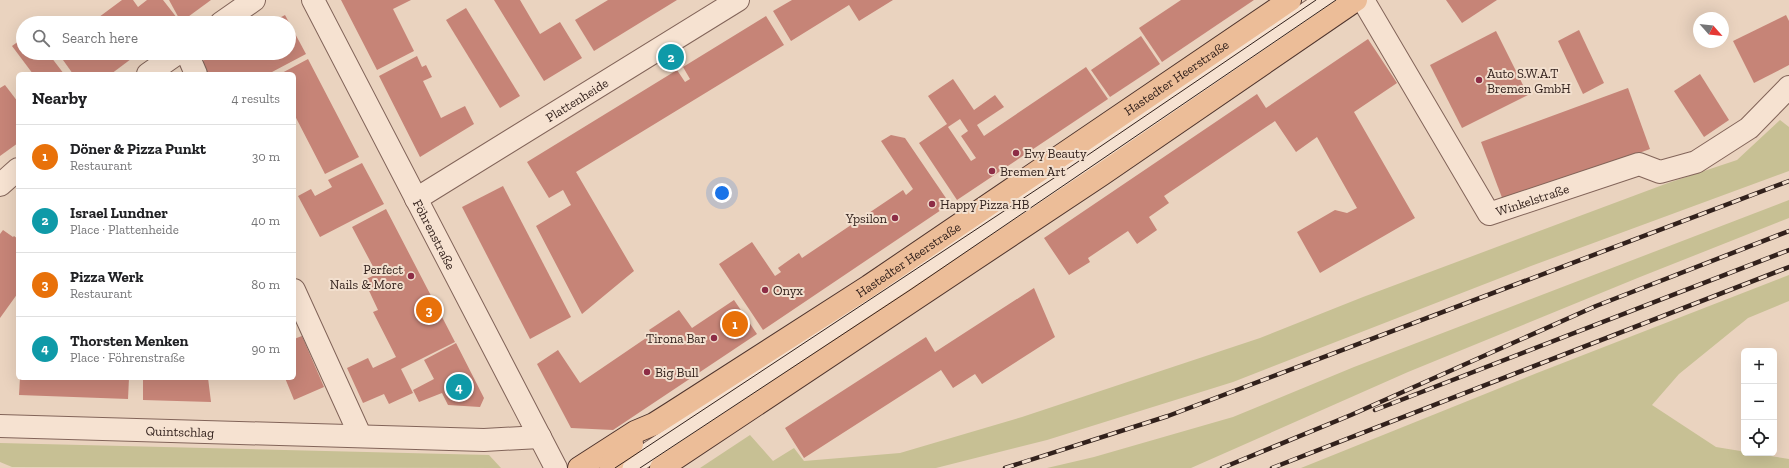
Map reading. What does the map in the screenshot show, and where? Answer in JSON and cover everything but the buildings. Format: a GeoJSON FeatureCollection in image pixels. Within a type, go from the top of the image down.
{"type":"FeatureCollection","features":[{"type":"Feature","properties":{"kind":"main road","name":"Hastedter Heerstraße"},"geometry":{"type":"LineString","coordinates":[[579,468],[635,432],[666,416],[869,286],[1290,0]]}},
{"type":"Feature","properties":{"kind":"main road"},"geometry":{"type":"LineString","coordinates":[[661,468],[1102,174],[1356,0]]}},
{"type":"Feature","properties":{"kind":"main road"},"geometry":{"type":"LineString","coordinates":[[611,468],[614,457],[634,442],[635,432]]}},
{"type":"Feature","properties":{"kind":"street"},"geometry":{"type":"LineString","coordinates":[[231,16],[254,0]]}},
{"type":"Feature","properties":{"kind":"street","name":"Föhrenstraße"},"geometry":{"type":"LineString","coordinates":[[313,0],[556,468]]}},
{"type":"Feature","properties":{"kind":"street","name":"Plattenheide"},"geometry":{"type":"LineString","coordinates":[[416,199],[738,0]]}},
{"type":"Feature","properties":{"kind":"street"},"geometry":{"type":"LineString","coordinates":[[626,468],[1327,0]]}},
{"type":"Feature","properties":{"kind":"street","name":"Winkelstraße"},"geometry":{"type":"LineString","coordinates":[[1363,0],[1489,214],[1639,164],[1660,172],[1696,162],[1749,128],[1789,86]]}},
{"type":"Feature","properties":{"kind":"street"},"geometry":{"type":"LineString","coordinates":[[151,72],[168,60]]}},
{"type":"Feature","properties":{"kind":"street"},"geometry":{"type":"LineString","coordinates":[[190,60],[195,72]]}},
{"type":"Feature","properties":{"kind":"street"},"geometry":{"type":"LineString","coordinates":[[0,185],[16,171]]}},
{"type":"Feature","properties":{"kind":"street"},"geometry":{"type":"LineString","coordinates":[[296,294],[360,435]]}},
{"type":"Feature","properties":{"kind":"street","name":"Quintschlag"},"geometry":{"type":"LineString","coordinates":[[0,426],[360,435],[484,440],[540,438]]}},
{"type":"Feature","properties":{"kind":"shaded area"},"geometry":{"type":"Polygon","coordinates":[[[1780,120],[1789,127],[1789,171],[1531,266],[1233,382],[1047,440],[936,468],[700,468],[750,435],[773,461],[794,448],[804,461],[900,453],[1022,417],[1260,338],[1363,297],[1668,183],[1737,160],[1780,120]]]}},
{"type":"Feature","properties":{"kind":"shaded area"},"geometry":{"type":"Polygon","coordinates":[[[1789,200],[1789,218],[1408,372],[1191,468],[1047,468],[1094,457],[1233,417],[1354,367],[1789,200]]]}},
{"type":"Feature","properties":{"kind":"shaded area"},"geometry":{"type":"Polygon","coordinates":[[[1789,275],[1789,301],[1748,318],[1679,374],[1652,405],[1716,447],[1741,451],[1741,456],[1771,456],[1789,459],[1789,468],[1301,468],[1537,373],[1789,275]]]}},
{"type":"Feature","properties":{"kind":"shaded area"},"geometry":{"type":"Polygon","coordinates":[[[0,443],[489,455],[501,468],[12,467],[0,462],[0,443]]]}},
{"type":"Feature","properties":{"kind":"tram line"},"geometry":{"type":"LineString","coordinates":[[615,468],[1054,178],[1316,0]]}},
{"type":"Feature","properties":{"kind":"tram line"},"geometry":{"type":"LineString","coordinates":[[640,468],[910,290],[1336,0]]}},
{"type":"Feature","properties":{"kind":"railway"},"geometry":{"type":"LineString","coordinates":[[1005,468],[1168,416],[1789,181]]}},
{"type":"Feature","properties":{"kind":"railway"},"geometry":{"type":"LineString","coordinates":[[1222,468],[1351,415],[1596,306],[1789,231]]}},
{"type":"Feature","properties":{"kind":"railway"},"geometry":{"type":"LineString","coordinates":[[1375,410],[1789,250]]}},
{"type":"Feature","properties":{"kind":"railway"},"geometry":{"type":"LineString","coordinates":[[1272,468],[1789,267]]}},
{"type":"Feature","properties":{"kind":"place","name":"Israel Lundner"},"geometry":{"type":"Point","coordinates":[671,57]}},
{"type":"Feature","properties":{"kind":"place","name":"Auto S.W.A.T Bremen GmbH"},"geometry":{"type":"Point","coordinates":[1479,80]}},
{"type":"Feature","properties":{"kind":"place","name":"Evy Beauty"},"geometry":{"type":"Point","coordinates":[1016,153]}},
{"type":"Feature","properties":{"kind":"place","name":"Bremen Art"},"geometry":{"type":"Point","coordinates":[992,171]}},
{"type":"Feature","properties":{"kind":"place","name":"Happy Pizza HB"},"geometry":{"type":"Point","coordinates":[932,204]}},
{"type":"Feature","properties":{"kind":"place","name":"Ypsilon"},"geometry":{"type":"Point","coordinates":[895,218]}},
{"type":"Feature","properties":{"kind":"place","name":"Perfect Nails & More"},"geometry":{"type":"Point","coordinates":[411,276]}},
{"type":"Feature","properties":{"kind":"place","name":"Onyx"},"geometry":{"type":"Point","coordinates":[765,290]}},
{"type":"Feature","properties":{"kind":"place","name":"Pizza Werk"},"geometry":{"type":"Point","coordinates":[429,310]}},
{"type":"Feature","properties":{"kind":"place","name":"Döner & Pizza Punkt"},"geometry":{"type":"Point","coordinates":[735,324]}},
{"type":"Feature","properties":{"kind":"place","name":"Tirona Bar"},"geometry":{"type":"Point","coordinates":[714,338]}},
{"type":"Feature","properties":{"kind":"place","name":"Big Bull"},"geometry":{"type":"Point","coordinates":[647,372]}},
{"type":"Feature","properties":{"kind":"place","name":"Thorsten Menken"},"geometry":{"type":"Point","coordinates":[459,387]}}]}
